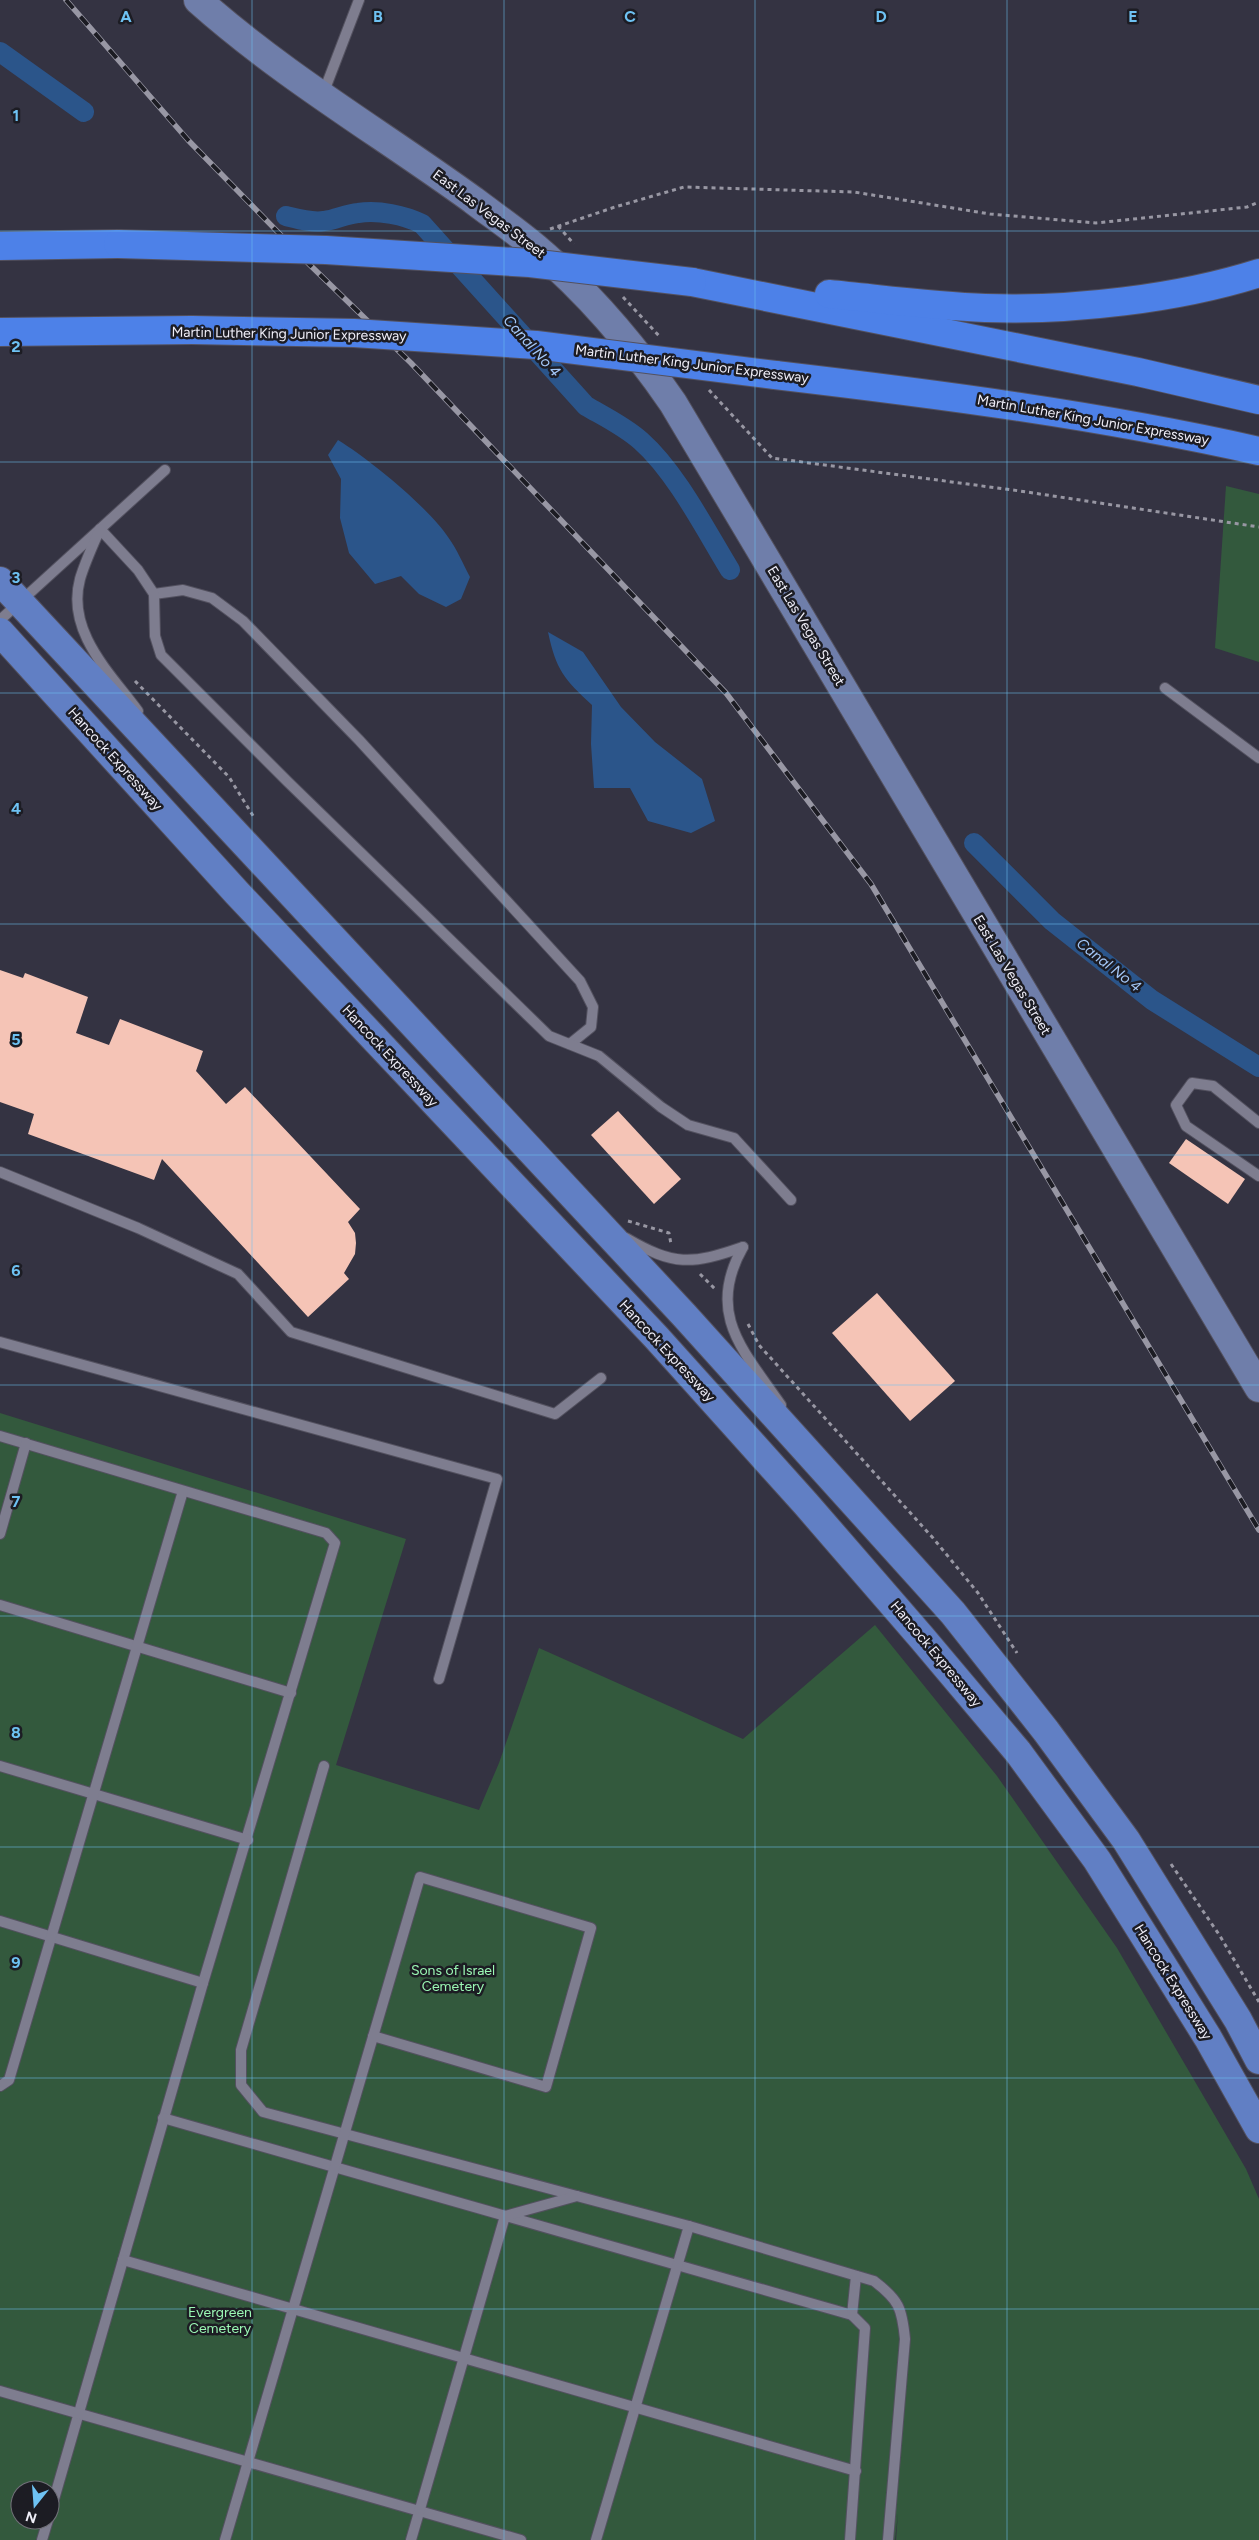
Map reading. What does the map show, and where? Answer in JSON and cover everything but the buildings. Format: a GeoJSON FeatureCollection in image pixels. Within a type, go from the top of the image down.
{"type":"FeatureCollection","features":[{"type":"Feature","properties":{"kind":"highway"},"geometry":{"type":"LineString","coordinates":[[0,246],[118,244],[326,250],[530,263],[692,282],[774,288],[924,304],[1031,308],[1132,300],[1222,283],[1259,273]]}},
{"type":"Feature","properties":{"kind":"highway"},"geometry":{"type":"LineString","coordinates":[[692,282],[1138,372],[1259,400]]}},
{"type":"Feature","properties":{"kind":"highway","name":"Martin Luther King Junior Expressway"},"geometry":{"type":"LineString","coordinates":[[0,332],[192,330],[354,333],[536,345],[1022,406],[1114,421],[1259,450]]}},
{"type":"Feature","properties":{"kind":"main road"},"geometry":{"type":"LineString","coordinates":[[0,581],[10,611],[202,795],[584,1208],[953,1613],[1058,1746],[1126,1840],[1238,2020],[1259,2060]]}},
{"type":"Feature","properties":{"kind":"main road","name":"Hancock Expressway"},"geometry":{"type":"LineString","coordinates":[[0,632],[237,893],[656,1337],[806,1504],[942,1661],[1018,1752],[1097,1860],[1208,2038],[1259,2129]]}},
{"type":"Feature","properties":{"kind":"street","name":"East Las Vegas Street"},"geometry":{"type":"LineString","coordinates":[[198,0],[245,39],[428,168],[536,248],[605,315],[638,352],[673,403],[1259,1388]]}},
{"type":"Feature","properties":{"kind":"lane"},"geometry":{"type":"LineString","coordinates":[[323,95],[358,0]]}},
{"type":"Feature","properties":{"kind":"lane"},"geometry":{"type":"LineString","coordinates":[[10,611],[165,470]]}},
{"type":"Feature","properties":{"kind":"lane"},"geometry":{"type":"LineString","coordinates":[[100,529],[138,570],[154,594],[155,636],[161,655],[288,782],[549,1036],[599,1056],[661,1107],[688,1125],[734,1138],[791,1200]]}},
{"type":"Feature","properties":{"kind":"lane"},"geometry":{"type":"LineString","coordinates":[[100,529],[80,580],[77,595],[80,624],[102,663],[202,795]]}},
{"type":"Feature","properties":{"kind":"lane"},"geometry":{"type":"LineString","coordinates":[[154,594],[183,590],[212,598],[243,621],[359,740],[580,981],[593,1007],[591,1027],[570,1044]]}},
{"type":"Feature","properties":{"kind":"lane"},"geometry":{"type":"LineString","coordinates":[[1165,688],[1259,758]]}},
{"type":"Feature","properties":{"kind":"lane"},"geometry":{"type":"LineString","coordinates":[[1259,1123],[1213,1086],[1192,1083],[1176,1104],[1186,1126],[1259,1176]]}},
{"type":"Feature","properties":{"kind":"lane"},"geometry":{"type":"LineString","coordinates":[[0,1173],[138,1228],[238,1274],[291,1332],[555,1414],[601,1378]]}},
{"type":"Feature","properties":{"kind":"lane"},"geometry":{"type":"LineString","coordinates":[[584,1208],[626,1238],[660,1256],[673,1260],[702,1260],[743,1247],[730,1273],[727,1288],[726,1304],[732,1330],[741,1346],[836,1483]]}},
{"type":"Feature","properties":{"kind":"lane"},"geometry":{"type":"LineString","coordinates":[[0,1342],[497,1479],[439,1679]]}},
{"type":"Feature","properties":{"kind":"lane"},"geometry":{"type":"LineString","coordinates":[[0,1436],[326,1533],[336,1543],[248,1840],[203,1983],[60,2480]]}},
{"type":"Feature","properties":{"kind":"lane"},"geometry":{"type":"LineString","coordinates":[[0,1534],[26,1444]]}},
{"type":"Feature","properties":{"kind":"lane"},"geometry":{"type":"LineString","coordinates":[[0,2086],[9,2080],[139,1646],[183,1491]]}},
{"type":"Feature","properties":{"kind":"lane"},"geometry":{"type":"LineString","coordinates":[[0,1605],[291,1693]]}},
{"type":"Feature","properties":{"kind":"lane"},"geometry":{"type":"LineString","coordinates":[[0,1766],[248,1840]]}},
{"type":"Feature","properties":{"kind":"lane"},"geometry":{"type":"LineString","coordinates":[[324,1766],[241,2050],[241,2085],[263,2112],[689,2226],[874,2281],[893,2296],[903,2317],[905,2340],[888,2540]]}},
{"type":"Feature","properties":{"kind":"lane"},"geometry":{"type":"LineString","coordinates":[[226,2540],[336,2168],[344,2133],[420,1877],[591,1928],[546,2086],[373,2036]]}},
{"type":"Feature","properties":{"kind":"lane"},"geometry":{"type":"LineString","coordinates":[[0,1921],[203,1983]]}},
{"type":"Feature","properties":{"kind":"lane"},"geometry":{"type":"LineString","coordinates":[[164,2118],[852,2315],[865,2328],[850,2540]]}},
{"type":"Feature","properties":{"kind":"lane"},"geometry":{"type":"LineString","coordinates":[[505,2216],[578,2196]]}},
{"type":"Feature","properties":{"kind":"lane"},"geometry":{"type":"LineString","coordinates":[[411,2540],[505,2216]]}},
{"type":"Feature","properties":{"kind":"lane"},"geometry":{"type":"LineString","coordinates":[[596,2540],[689,2226]]}},
{"type":"Feature","properties":{"kind":"lane"},"geometry":{"type":"LineString","coordinates":[[123,2260],[856,2472]]}},
{"type":"Feature","properties":{"kind":"lane"},"geometry":{"type":"LineString","coordinates":[[852,2315],[856,2276]]}},
{"type":"Feature","properties":{"kind":"lane"},"geometry":{"type":"LineString","coordinates":[[0,2391],[521,2540]]}},
{"type":"Feature","properties":{"kind":"path"},"geometry":{"type":"LineString","coordinates":[[523,238],[615,206],[684,187],[854,192],[990,214],[1096,222],[1247,207],[1259,202]]}},
{"type":"Feature","properties":{"kind":"path"},"geometry":{"type":"LineString","coordinates":[[558,226],[578,248]]}},
{"type":"Feature","properties":{"kind":"path"},"geometry":{"type":"LineString","coordinates":[[618,292],[665,342]]}},
{"type":"Feature","properties":{"kind":"path"},"geometry":{"type":"LineString","coordinates":[[705,386],[772,458],[1020,491],[1259,527]]}},
{"type":"Feature","properties":{"kind":"green space"},"geometry":{"type":"Polygon","coordinates":[[[1226,486],[1259,494],[1259,662],[1215,648],[1226,486]]]}},
{"type":"Feature","properties":{"kind":"green space"},"geometry":{"type":"Polygon","coordinates":[[[0,1413],[406,1539],[336,1765],[479,1810],[499,1763],[539,1648],[743,1739],[875,1625],[997,1776],[1117,1948],[1246,2169],[1259,2199],[1259,2540],[896,2540],[898,2513],[895,2540],[0,2540],[0,1413]]]}},
{"type":"Feature","properties":{"kind":"water"},"geometry":{"type":"Polygon","coordinates":[[[338,440],[397,484],[439,525],[454,546],[470,577],[461,599],[446,607],[419,594],[401,576],[375,584],[349,553],[340,518],[341,479],[328,455],[338,440]]]}},
{"type":"Feature","properties":{"kind":"water"},"geometry":{"type":"Polygon","coordinates":[[[548,632],[583,652],[621,707],[655,742],[702,779],[715,821],[691,833],[648,821],[630,788],[594,788],[591,744],[592,705],[574,688],[562,673],[554,656],[548,632]]]}},
{"type":"Feature","properties":{"kind":"waterway","name":"Canal No 4"},"geometry":{"type":"LineString","coordinates":[[0,52],[84,112]]}},
{"type":"Feature","properties":{"kind":"waterway","name":"Canal No 4"},"geometry":{"type":"LineString","coordinates":[[286,216],[319,221],[374,212],[399,216],[422,224],[586,406],[628,431],[654,454],[678,485],[730,570]]}},
{"type":"Feature","properties":{"kind":"waterway","name":"Canal No 4"},"geometry":{"type":"LineString","coordinates":[[974,843],[1052,921],[1152,1000],[1259,1067]]}},
{"type":"Feature","properties":{"kind":"railway"},"geometry":{"type":"LineString","coordinates":[[66,0],[188,140],[310,265],[411,363],[726,693],[871,884],[1259,1530]]}},
{"type":"Feature","properties":{"kind":"park label","name":"Sons of Israel Cemetery"},"geometry":{"type":"Point","coordinates":[453,1978]}},
{"type":"Feature","properties":{"kind":"park label","name":"Evergreen Cemetery"},"geometry":{"type":"Point","coordinates":[220,2320]}}]}
